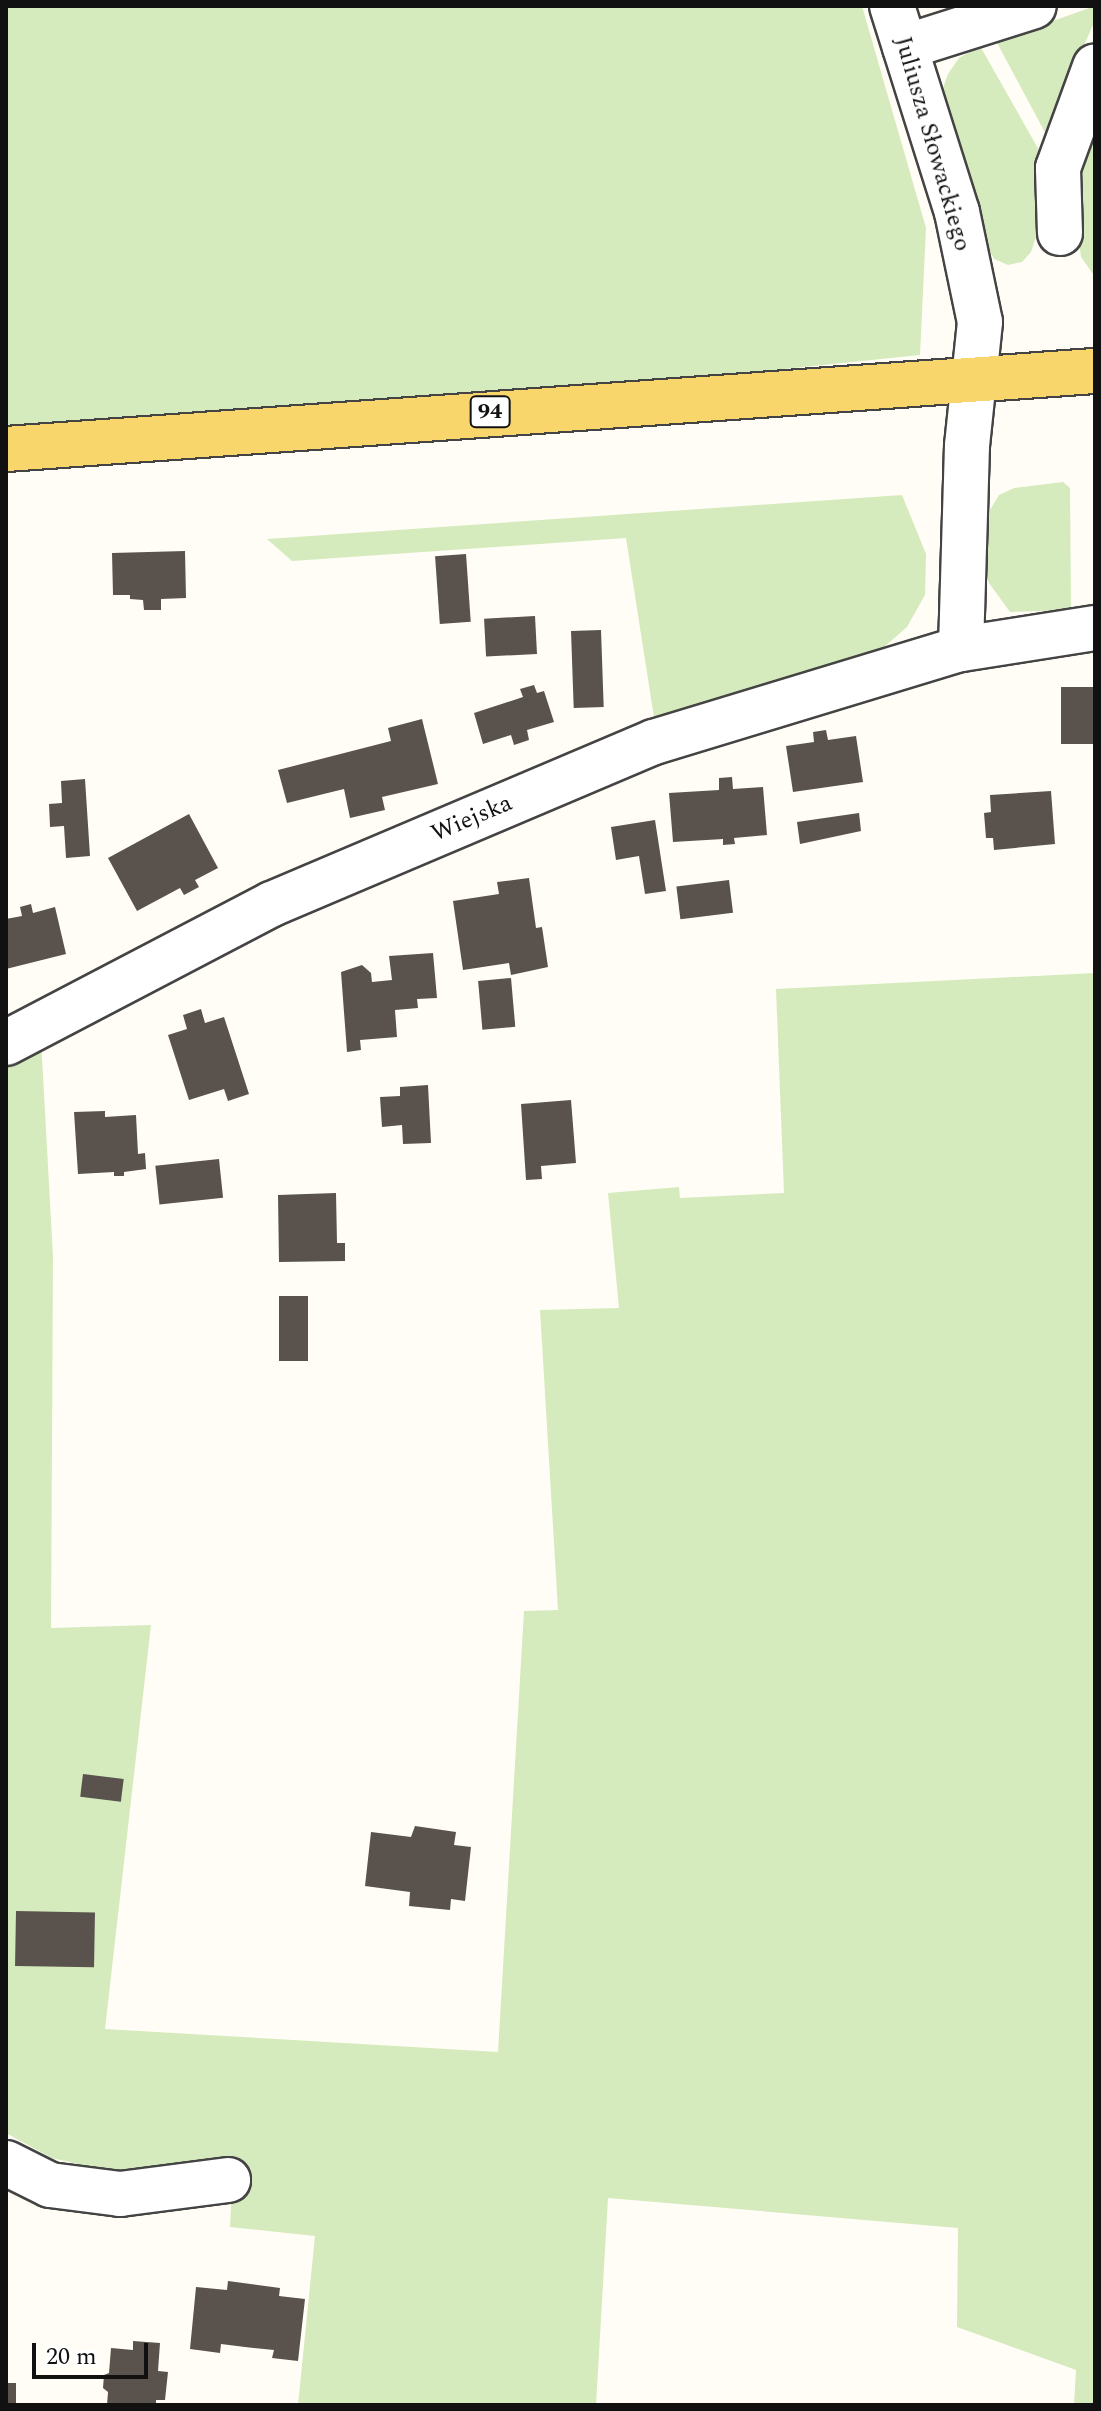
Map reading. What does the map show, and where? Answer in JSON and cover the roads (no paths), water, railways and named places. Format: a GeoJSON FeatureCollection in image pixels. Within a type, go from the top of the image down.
{"type":"FeatureCollection","features":[{"type":"Feature","properties":{"kind":"main road","name":"94"},"geometry":{"type":"LineString","coordinates":[[6,449],[1095,371]]}},
{"type":"Feature","properties":{"kind":"street","name":"Juliusza Słowackiego"},"geometry":{"type":"LineString","coordinates":[[892,6],[957,212],[980,322],[967,446],[961,649]]}},
{"type":"Feature","properties":{"kind":"street"},"geometry":{"type":"LineString","coordinates":[[905,47],[1034,6]]}},
{"type":"Feature","properties":{"kind":"street"},"geometry":{"type":"LineString","coordinates":[[1060,233],[1058,168],[1095,67]]}},
{"type":"Feature","properties":{"kind":"street","name":"Wiejska"},"geometry":{"type":"LineString","coordinates":[[6,1043],[272,904],[654,742],[961,649],[1095,628]]}},
{"type":"Feature","properties":{"kind":"street"},"geometry":{"type":"LineString","coordinates":[[6,2163],[50,2185],[120,2194],[228,2180]]}}]}
